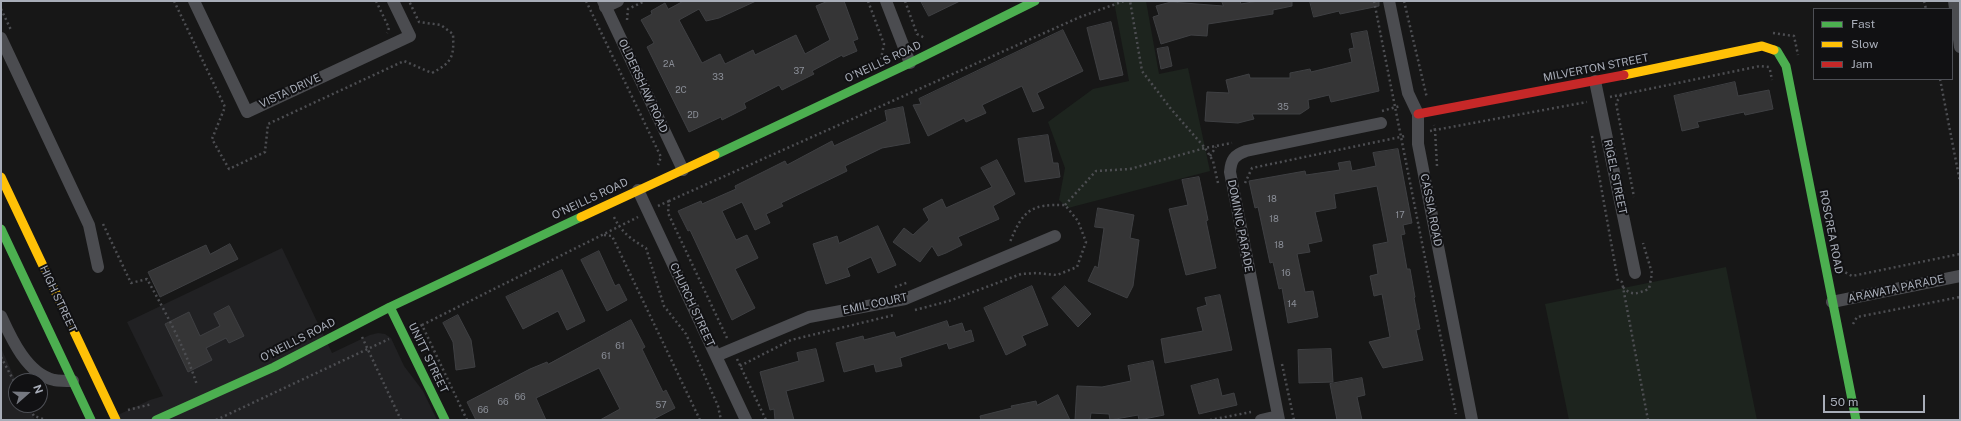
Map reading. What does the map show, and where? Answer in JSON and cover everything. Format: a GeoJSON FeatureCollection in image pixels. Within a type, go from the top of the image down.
{"type":"FeatureCollection","features":[{"type":"Feature","properties":{"kind":"street","name":"VISTA DRIVE"},"geometry":{"type":"LineString","coordinates":[[194,1],[247,112],[410,36],[393,1]]}},
{"type":"Feature","properties":{"kind":"street"},"geometry":{"type":"LineString","coordinates":[[604,4],[618,1]]}},
{"type":"Feature","properties":{"kind":"street"},"geometry":{"type":"LineString","coordinates":[[886,1],[910,63]]}},
{"type":"Feature","properties":{"kind":"street","name":"O'NEILLS ROAD"},"geometry":{"type":"LineString","coordinates":[[156,420],[274,367],[390,307],[910,63],[1035,1]]}},
{"type":"Feature","properties":{"kind":"street","name":"CASSIA ROAD"},"geometry":{"type":"LineString","coordinates":[[1389,1],[1408,93],[1416,109],[1418,144],[1472,420]]}},
{"type":"Feature","properties":{"kind":"street"},"geometry":{"type":"LineString","coordinates":[[1954,1],[1960,47]]}},
{"type":"Feature","properties":{"kind":"street","name":"OLDERSHAW ROAD"},"geometry":{"type":"LineString","coordinates":[[604,4],[683,170]]}},
{"type":"Feature","properties":{"kind":"street"},"geometry":{"type":"LineString","coordinates":[[1,38],[89,225],[98,267]]}},
{"type":"Feature","properties":{"kind":"street","name":"MILVERTON STREET"},"geometry":{"type":"LineString","coordinates":[[1416,109],[1595,81],[1762,46],[1777,51]]}},
{"type":"Feature","properties":{"kind":"street","name":"ROSCREA ROAD"},"geometry":{"type":"LineString","coordinates":[[1777,51],[1786,66],[1856,420]]}},
{"type":"Feature","properties":{"kind":"street","name":"RIGEL STREET"},"geometry":{"type":"LineString","coordinates":[[1595,81],[1635,273]]}},
{"type":"Feature","properties":{"kind":"street","name":"DOMINIC PARADE"},"geometry":{"type":"LineString","coordinates":[[1279,418],[1230,172],[1231,162],[1237,154],[1246,151],[1380,117]]}},
{"type":"Feature","properties":{"kind":"street","name":"HIGH STREET"},"geometry":{"type":"LineString","coordinates":[[1,177],[116,420]]}},
{"type":"Feature","properties":{"kind":"street","name":"CHURCH STREET"},"geometry":{"type":"LineString","coordinates":[[638,190],[746,420]]}},
{"type":"Feature","properties":{"kind":"street","name":"HIGH STREET"},"geometry":{"type":"LineString","coordinates":[[1,228],[91,420]]}},
{"type":"Feature","properties":{"kind":"street","name":"EMIL COURT"},"geometry":{"type":"LineString","coordinates":[[716,356],[809,317],[905,299],[1055,236]]}},
{"type":"Feature","properties":{"kind":"street","name":"ARAWATA PARADE"},"geometry":{"type":"LineString","coordinates":[[1832,302],[1960,276]]}},
{"type":"Feature","properties":{"kind":"street","name":"UNITT STREET"},"geometry":{"type":"LineString","coordinates":[[390,307],[445,420]]}},
{"type":"Feature","properties":{"kind":"street"},"geometry":{"type":"LineString","coordinates":[[1,316],[17,349],[36,371],[53,380],[73,381]]}},
{"type":"Feature","properties":{"kind":"street"},"geometry":{"type":"LineString","coordinates":[[79,413],[81,397]]}},
{"type":"Feature","properties":{"kind":"street"},"geometry":{"type":"LineString","coordinates":[[173,420],[194,403]]}},
{"type":"Feature","properties":{"kind":"street"},"geometry":{"type":"LineString","coordinates":[[1257,416],[1279,418]]}},
{"type":"Feature","properties":{"kind":"path"},"geometry":{"type":"LineString","coordinates":[[376,1],[389,28],[384,38]]}},
{"type":"Feature","properties":{"kind":"path"},"geometry":{"type":"LineString","coordinates":[[586,1],[661,157],[657,167]]}},
{"type":"Feature","properties":{"kind":"path"},"geometry":{"type":"LineString","coordinates":[[627,21],[628,9],[645,1]]}},
{"type":"Feature","properties":{"kind":"path"},"geometry":{"type":"LineString","coordinates":[[868,1],[884,44],[881,59]]}},
{"type":"Feature","properties":{"kind":"path"},"geometry":{"type":"LineString","coordinates":[[905,1],[917,34],[926,38]]}},
{"type":"Feature","properties":{"kind":"path"},"geometry":{"type":"LineString","coordinates":[[422,325],[669,201],[1080,17],[1124,1]]}},
{"type":"Feature","properties":{"kind":"path"},"geometry":{"type":"LineString","coordinates":[[1130,1],[1142,71],[1171,109],[1205,148],[1213,162],[1218,185]]}},
{"type":"Feature","properties":{"kind":"path"},"geometry":{"type":"LineString","coordinates":[[1374,1],[1458,420]]}},
{"type":"Feature","properties":{"kind":"path"},"geometry":{"type":"LineString","coordinates":[[1404,1],[1427,100],[1432,101]]}},
{"type":"Feature","properties":{"kind":"path"},"geometry":{"type":"LineString","coordinates":[[1,8],[15,38]]}},
{"type":"Feature","properties":{"kind":"path"},"geometry":{"type":"LineString","coordinates":[[1768,33],[1779,33],[1794,36],[1799,60]]}},
{"type":"Feature","properties":{"kind":"path"},"geometry":{"type":"LineString","coordinates":[[1245,185],[1252,168],[1435,130],[1586,102],[1760,66],[1769,67]]}},
{"type":"Feature","properties":{"kind":"path"},"geometry":{"type":"LineString","coordinates":[[1940,80],[1960,182]]}},
{"type":"Feature","properties":{"kind":"path"},"geometry":{"type":"LineString","coordinates":[[1586,102],[1587,110]]}},
{"type":"Feature","properties":{"kind":"path"},"geometry":{"type":"LineString","coordinates":[[1380,117],[1395,108],[1416,109]]}},
{"type":"Feature","properties":{"kind":"path"},"geometry":{"type":"LineString","coordinates":[[1435,130],[1437,169]]}},
{"type":"Feature","properties":{"kind":"path"},"geometry":{"type":"LineString","coordinates":[[1592,133],[1618,281],[1622,282],[1648,420]]}},
{"type":"Feature","properties":{"kind":"path"},"geometry":{"type":"LineString","coordinates":[[1065,205],[1096,171],[1130,169],[1205,148],[1238,142]]}},
{"type":"Feature","properties":{"kind":"path"},"geometry":{"type":"LineString","coordinates":[[1210,156],[1216,146]]}},
{"type":"Feature","properties":{"kind":"path"},"geometry":{"type":"LineString","coordinates":[[669,201],[668,213],[766,420]]}},
{"type":"Feature","properties":{"kind":"path"},"geometry":{"type":"LineString","coordinates":[[608,204],[619,227],[633,240],[646,248],[664,306],[686,334],[718,406],[721,420]]}},
{"type":"Feature","properties":{"kind":"path"},"geometry":{"type":"LineString","coordinates":[[100,218],[131,283],[147,279],[164,310],[191,368],[197,385]]}},
{"type":"Feature","properties":{"kind":"path"},"geometry":{"type":"LineString","coordinates":[[604,234],[612,236],[700,420]]}},
{"type":"Feature","properties":{"kind":"path"},"geometry":{"type":"LineString","coordinates":[[1839,262],[1841,270],[1852,276],[1960,254]]}},
{"type":"Feature","properties":{"kind":"path"},"geometry":{"type":"LineString","coordinates":[[1851,326],[1857,317],[1960,297]]}},
{"type":"Feature","properties":{"kind":"path"},"geometry":{"type":"LineString","coordinates":[[356,324],[401,420]]}},
{"type":"Feature","properties":{"kind":"path"},"geometry":{"type":"LineString","coordinates":[[216,420],[368,349]]}},
{"type":"Feature","properties":{"kind":"path"},"geometry":{"type":"LineString","coordinates":[[1,357],[10,373]]}},
{"type":"Feature","properties":{"kind":"path"},"geometry":{"type":"LineString","coordinates":[[1281,359],[1294,420]]}},
{"type":"Feature","properties":{"kind":"path"},"geometry":{"type":"LineString","coordinates":[[32,413],[36,420]]}},
{"type":"Feature","properties":{"kind":"path"},"geometry":{"type":"LineString","coordinates":[[34,416],[46,420]]}},
{"type":"Feature","properties":{"kind":"path"},"geometry":{"type":"LineString","coordinates":[[1210,420],[1257,416]]}},
{"type":"Feature","properties":{"kind":"shaded area"},"geometry":{"type":"Polygon","coordinates":[[[1146,1],[1159,74],[1188,68],[1210,171],[1068,208],[1059,200],[1065,168],[1048,122],[1093,89],[1129,81],[1114,2],[1146,1]]]}},
{"type":"Feature","properties":{"kind":"shaded area"},"geometry":{"type":"Polygon","coordinates":[[[282,248],[332,353],[370,335],[378,333],[385,334],[391,338],[404,366],[423,391],[437,420],[107,420],[150,400],[163,396],[127,322],[282,248]]]}},
{"type":"Feature","properties":{"kind":"shaded area"},"geometry":{"type":"Polygon","coordinates":[[[1726,267],[1757,420],[1569,420],[1545,304],[1726,267]]]}},
{"type":"Feature","properties":{"kind":"shaded area"},"geometry":{"type":"Polygon","coordinates":[[[1,348],[12,373],[8,373],[8,413],[32,413],[35,420],[1,420],[1,348]]]}},
{"type":"Feature","properties":{"kind":"building"},"geometry":{"type":"Polygon","coordinates":[[[684,1],[756,1],[719,18],[706,21],[699,9],[679,20],[702,63],[720,54],[725,64],[753,50],[755,55],[796,35],[805,54],[830,40],[816,6],[828,1],[844,1],[858,39],[853,41],[857,51],[843,57],[842,55],[812,71],[814,74],[782,90],[779,85],[744,103],[746,108],[722,120],[721,117],[689,132],[647,47],[654,43],[641,20],[652,14],[651,11],[665,3],[668,9],[684,1]]]}},
{"type":"Feature","properties":{"kind":"building"},"geometry":{"type":"Polygon","coordinates":[[[921,1],[960,1],[929,16],[921,1]]]}},
{"type":"Feature","properties":{"kind":"building"},"geometry":{"type":"Polygon","coordinates":[[[1222,1],[1240,1],[1241,4],[1258,1],[1292,1],[1292,6],[1273,10],[1273,14],[1208,24],[1207,36],[1191,35],[1161,44],[1153,17],[1159,15],[1156,6],[1171,2],[1223,6],[1222,1]]]}},
{"type":"Feature","properties":{"kind":"building"},"geometry":{"type":"Polygon","coordinates":[[[1310,1],[1379,1],[1379,6],[1340,14],[1339,11],[1314,17],[1310,1]]]}},
{"type":"Feature","properties":{"kind":"building"},"geometry":{"type":"Polygon","coordinates":[[[1111,22],[1123,75],[1100,80],[1087,28],[1111,22]]]}},
{"type":"Feature","properties":{"kind":"building"},"geometry":{"type":"Polygon","coordinates":[[[1063,30],[1083,71],[1037,93],[1044,108],[1033,112],[1022,86],[982,105],[986,113],[966,122],[964,118],[928,136],[913,105],[921,104],[919,99],[1063,30]]]}},
{"type":"Feature","properties":{"kind":"building"},"geometry":{"type":"Polygon","coordinates":[[[1367,31],[1379,91],[1331,102],[1329,95],[1308,100],[1309,108],[1300,114],[1252,114],[1254,119],[1238,123],[1205,121],[1207,92],[1229,93],[1226,80],[1249,74],[1250,78],[1290,78],[1290,73],[1310,69],[1311,72],[1352,62],[1349,49],[1354,48],[1351,34],[1367,31]]]}},
{"type":"Feature","properties":{"kind":"building"},"geometry":{"type":"Polygon","coordinates":[[[1168,47],[1172,66],[1161,69],[1157,49],[1168,47]]]}},
{"type":"Feature","properties":{"kind":"building"},"geometry":{"type":"Polygon","coordinates":[[[1735,82],[1738,96],[1769,90],[1773,109],[1745,115],[1744,112],[1697,122],[1699,127],[1682,131],[1674,96],[1735,82]]]}},
{"type":"Feature","properties":{"kind":"building"},"geometry":{"type":"Polygon","coordinates":[[[903,107],[910,143],[882,148],[845,166],[847,171],[781,203],[783,206],[766,214],[770,223],[755,230],[742,202],[722,211],[736,240],[747,235],[758,258],[735,269],[755,308],[732,320],[690,230],[688,231],[678,211],[701,201],[702,204],[736,189],[735,186],[785,161],[787,165],[832,141],[834,146],[887,121],[885,111],[903,107]]]}},
{"type":"Feature","properties":{"kind":"building"},"geometry":{"type":"Polygon","coordinates":[[[1048,135],[1053,163],[1058,163],[1060,177],[1025,182],[1018,139],[1048,135]]]}},
{"type":"Feature","properties":{"kind":"building"},"geometry":{"type":"Polygon","coordinates":[[[1398,149],[1412,223],[1403,225],[1405,234],[1401,235],[1407,269],[1410,269],[1415,297],[1420,329],[1416,330],[1423,360],[1383,368],[1369,342],[1390,337],[1382,294],[1374,296],[1370,276],[1378,274],[1373,245],[1388,242],[1377,186],[1334,194],[1336,208],[1315,212],[1322,241],[1308,244],[1310,252],[1297,254],[1305,292],[1313,291],[1318,317],[1288,323],[1282,288],[1279,289],[1273,262],[1270,263],[1258,207],[1255,208],[1249,181],[1305,171],[1306,175],[1340,170],[1338,163],[1350,161],[1352,171],[1376,166],[1373,153],[1398,149]]]}},
{"type":"Feature","properties":{"kind":"building"},"geometry":{"type":"Polygon","coordinates":[[[997,160],[1015,194],[993,206],[999,219],[958,237],[962,245],[946,253],[938,256],[932,246],[920,262],[893,242],[904,228],[913,235],[929,220],[923,209],[942,199],[946,208],[992,187],[981,168],[997,160]]]}},
{"type":"Feature","properties":{"kind":"building"},"geometry":{"type":"Polygon","coordinates":[[[1199,177],[1216,268],[1186,275],[1169,209],[1188,205],[1182,180],[1199,177]]]}},
{"type":"Feature","properties":{"kind":"building"},"geometry":{"type":"Polygon","coordinates":[[[1098,208],[1134,215],[1130,238],[1139,240],[1133,286],[1127,298],[1088,281],[1095,266],[1098,268],[1104,228],[1095,227],[1098,208]]]}},
{"type":"Feature","properties":{"kind":"building"},"geometry":{"type":"Polygon","coordinates":[[[878,226],[896,265],[878,273],[871,257],[847,268],[850,276],[826,284],[813,244],[837,236],[839,243],[878,226]]]}},
{"type":"Feature","properties":{"kind":"building"},"geometry":{"type":"Polygon","coordinates":[[[230,244],[238,259],[160,297],[148,272],[206,245],[210,254],[230,244]]]}},
{"type":"Feature","properties":{"kind":"building"},"geometry":{"type":"Polygon","coordinates":[[[599,251],[615,286],[619,284],[627,300],[607,311],[581,260],[599,251]]]}},
{"type":"Feature","properties":{"kind":"building"},"geometry":{"type":"Polygon","coordinates":[[[562,270],[585,321],[567,330],[558,311],[523,329],[506,297],[562,270]]]}},
{"type":"Feature","properties":{"kind":"building"},"geometry":{"type":"Polygon","coordinates":[[[1032,286],[1048,325],[1022,336],[1026,345],[1006,355],[984,308],[1032,286]]]}},
{"type":"Feature","properties":{"kind":"building"},"geometry":{"type":"Polygon","coordinates":[[[1065,286],[1091,314],[1078,327],[1052,298],[1065,286]]]}},
{"type":"Feature","properties":{"kind":"building"},"geometry":{"type":"Polygon","coordinates":[[[1220,295],[1232,350],[1165,363],[1161,339],[1203,331],[1197,308],[1207,305],[1205,298],[1220,295]]]}},
{"type":"Feature","properties":{"kind":"building"},"geometry":{"type":"Polygon","coordinates":[[[229,306],[244,336],[229,343],[226,338],[206,348],[212,360],[188,372],[165,324],[189,312],[200,336],[220,326],[214,314],[229,306]]]}},
{"type":"Feature","properties":{"kind":"building"},"geometry":{"type":"Polygon","coordinates":[[[458,315],[471,340],[475,367],[456,370],[453,342],[443,323],[458,315]]]}},
{"type":"Feature","properties":{"kind":"building"},"geometry":{"type":"Polygon","coordinates":[[[631,320],[645,347],[642,349],[663,392],[666,390],[675,408],[652,420],[600,420],[620,409],[599,368],[536,398],[546,420],[476,420],[467,402],[530,369],[547,362],[548,364],[631,320]]]}},
{"type":"Feature","properties":{"kind":"building"},"geometry":{"type":"Polygon","coordinates":[[[947,321],[949,327],[962,323],[965,332],[971,330],[974,341],[949,349],[947,343],[900,358],[902,366],[876,372],[874,364],[844,372],[836,343],[863,336],[864,340],[894,332],[896,337],[947,321]]]}},
{"type":"Feature","properties":{"kind":"building"},"geometry":{"type":"Polygon","coordinates":[[[816,349],[824,381],[786,391],[794,420],[775,420],[774,409],[770,410],[760,372],[799,361],[797,353],[816,349]]]}},
{"type":"Feature","properties":{"kind":"building"},"geometry":{"type":"Polygon","coordinates":[[[1331,349],[1333,382],[1299,383],[1298,350],[1331,349]]]}},
{"type":"Feature","properties":{"kind":"building"},"geometry":{"type":"Polygon","coordinates":[[[1153,361],[1164,415],[1139,420],[1138,415],[1110,420],[1109,414],[1091,413],[1090,420],[1075,420],[1077,386],[1102,387],[1131,381],[1128,366],[1153,361]]]}},
{"type":"Feature","properties":{"kind":"building"},"geometry":{"type":"Polygon","coordinates":[[[1362,378],[1365,395],[1357,397],[1362,420],[1337,420],[1330,384],[1362,378]]]}},
{"type":"Feature","properties":{"kind":"building"},"geometry":{"type":"Polygon","coordinates":[[[1218,379],[1222,396],[1234,393],[1237,405],[1199,414],[1191,386],[1218,379]]]}},
{"type":"Feature","properties":{"kind":"building"},"geometry":{"type":"Polygon","coordinates":[[[1058,395],[1070,420],[981,420],[980,416],[1012,408],[1011,406],[1036,401],[1037,405],[1058,395]]]}},
{"type":"Feature","properties":{"kind":"traffic: fast"},"geometry":{"type":"LineString","coordinates":[[715,155],[910,63],[1035,1]]}},
{"type":"Feature","properties":{"kind":"traffic: fast"},"geometry":{"type":"LineString","coordinates":[[1774,50],[1777,51],[1786,66],[1856,420]]}},
{"type":"Feature","properties":{"kind":"traffic: fast"},"geometry":{"type":"LineString","coordinates":[[156,420],[274,367],[390,307],[581,217]]}},
{"type":"Feature","properties":{"kind":"traffic: fast"},"geometry":{"type":"LineString","coordinates":[[1,229],[91,420]]}},
{"type":"Feature","properties":{"kind":"traffic: fast"},"geometry":{"type":"LineString","coordinates":[[390,307],[445,420]]}},
{"type":"Feature","properties":{"kind":"traffic: slow"},"geometry":{"type":"LineString","coordinates":[[1624,75],[1762,46],[1774,50]]}},
{"type":"Feature","properties":{"kind":"traffic: slow"},"geometry":{"type":"LineString","coordinates":[[581,217],[715,155]]}},
{"type":"Feature","properties":{"kind":"traffic: slow"},"geometry":{"type":"LineString","coordinates":[[1,177],[116,420]]}},
{"type":"Feature","properties":{"kind":"traffic: jam"},"geometry":{"type":"LineString","coordinates":[[1418,114],[1624,75]]}}]}
